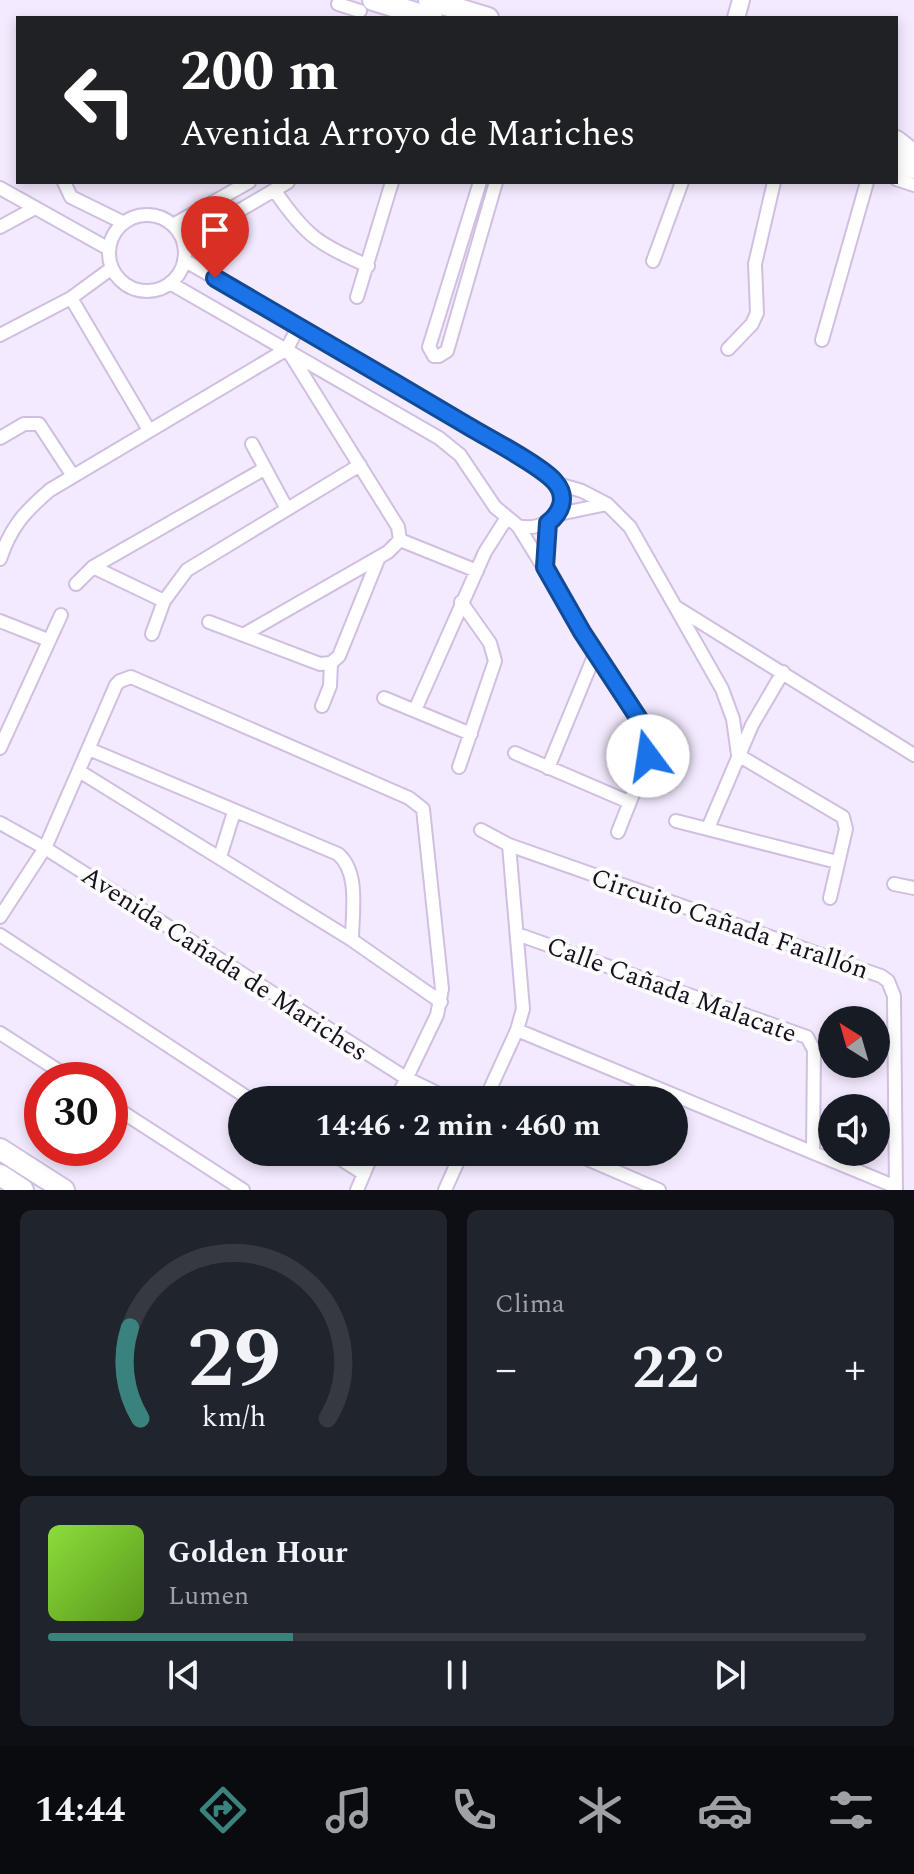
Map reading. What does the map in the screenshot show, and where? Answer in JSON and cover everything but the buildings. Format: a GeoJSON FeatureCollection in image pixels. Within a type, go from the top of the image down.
{"type":"FeatureCollection","features":[{"type":"Feature","properties":{"kind":"main road"},"geometry":{"type":"LineString","coordinates":[[429,0],[481,16]]}},
{"type":"Feature","properties":{"kind":"main road"},"geometry":{"type":"LineString","coordinates":[[364,7],[420,16]]}},
{"type":"Feature","properties":{"kind":"main road"},"geometry":{"type":"LineString","coordinates":[[0,1149],[64,1190]]}},
{"type":"Feature","properties":{"kind":"main road"},"geometry":{"type":"LineString","coordinates":[[0,1175],[23,1190]]}},
{"type":"Feature","properties":{"kind":"street"},"geometry":{"type":"LineString","coordinates":[[339,2],[364,7]]}},
{"type":"Feature","properties":{"kind":"street"},"geometry":{"type":"LineString","coordinates":[[65,184],[71,197],[124,223]]}},
{"type":"Feature","properties":{"kind":"street"},"geometry":{"type":"LineString","coordinates":[[173,225],[245,184]]}},
{"type":"Feature","properties":{"kind":"street"},"geometry":{"type":"LineString","coordinates":[[184,243],[285,184]]}},
{"type":"Feature","properties":{"kind":"street"},"geometry":{"type":"LineString","coordinates":[[357,297],[391,184]]}},
{"type":"Feature","properties":{"kind":"street"},"geometry":{"type":"LineString","coordinates":[[479,184],[429,347],[434,356],[447,351],[495,184]]}},
{"type":"Feature","properties":{"kind":"street"},"geometry":{"type":"LineString","coordinates":[[653,261],[681,184]]}},
{"type":"Feature","properties":{"kind":"street"},"geometry":{"type":"LineString","coordinates":[[728,349],[752,324],[757,313],[754,273],[774,184]]}},
{"type":"Feature","properties":{"kind":"street"},"geometry":{"type":"LineString","coordinates":[[822,340],[866,184]]}},
{"type":"Feature","properties":{"kind":"street"},"geometry":{"type":"LineString","coordinates":[[0,188],[109,249]]}},
{"type":"Feature","properties":{"kind":"street"},"geometry":{"type":"LineString","coordinates":[[275,191],[304,231],[329,248],[368,266]]}},
{"type":"Feature","properties":{"kind":"street"},"geometry":{"type":"LineString","coordinates":[[0,227],[35,208]]}},
{"type":"Feature","properties":{"kind":"street"},"geometry":{"type":"LineString","coordinates":[[149,215],[173,225],[184,243],[184,260],[182,269],[170,283],[149,291],[137,290],[118,278],[112,268],[109,249],[117,230],[124,223],[149,215]]}},
{"type":"Feature","properties":{"kind":"street"},"geometry":{"type":"LineString","coordinates":[[214,226],[203,254],[215,278]]}},
{"type":"Feature","properties":{"kind":"street"},"geometry":{"type":"LineString","coordinates":[[184,260],[495,441],[558,484],[582,491],[607,504],[630,527],[722,689],[733,719],[738,755]]}},
{"type":"Feature","properties":{"kind":"street"},"geometry":{"type":"LineString","coordinates":[[456,261],[471,266]]}},
{"type":"Feature","properties":{"kind":"street"},"geometry":{"type":"LineString","coordinates":[[0,335],[71,298],[112,268]]}},
{"type":"Feature","properties":{"kind":"street"},"geometry":{"type":"LineString","coordinates":[[170,283],[451,446],[471,467],[495,507],[512,522],[545,567],[595,654],[647,734],[648,756],[618,832]]}},
{"type":"Feature","properties":{"kind":"street"},"geometry":{"type":"LineString","coordinates":[[71,298],[149,430]]}},
{"type":"Feature","properties":{"kind":"street"},"geometry":{"type":"LineString","coordinates":[[0,559],[4,532],[34,503],[73,476],[287,349],[298,327]]}},
{"type":"Feature","properties":{"kind":"street"},"geometry":{"type":"LineString","coordinates":[[243,635],[379,557],[400,540],[398,527],[287,349]]}},
{"type":"Feature","properties":{"kind":"street"},"geometry":{"type":"LineString","coordinates":[[0,438],[24,424],[39,424],[73,476]]}},
{"type":"Feature","properties":{"kind":"street"},"geometry":{"type":"LineString","coordinates":[[252,444],[287,509]]}},
{"type":"Feature","properties":{"kind":"street"},"geometry":{"type":"LineString","coordinates":[[152,634],[164,601],[187,570],[360,465]]}},
{"type":"Feature","properties":{"kind":"street"},"geometry":{"type":"LineString","coordinates":[[76,584],[93,567],[264,469]]}},
{"type":"Feature","properties":{"kind":"street"},"geometry":{"type":"LineString","coordinates":[[558,484],[562,504],[559,514]]}},
{"type":"Feature","properties":{"kind":"street"},"geometry":{"type":"LineString","coordinates":[[512,522],[527,528],[548,523],[559,514],[607,504]]}},
{"type":"Feature","properties":{"kind":"street"},"geometry":{"type":"LineString","coordinates":[[415,710],[490,542],[512,522]]}},
{"type":"Feature","properties":{"kind":"street"},"geometry":{"type":"LineString","coordinates":[[545,567],[548,523]]}},
{"type":"Feature","properties":{"kind":"street"},"geometry":{"type":"LineString","coordinates":[[400,540],[477,571]]}},
{"type":"Feature","properties":{"kind":"street"},"geometry":{"type":"LineString","coordinates":[[209,622],[320,664],[331,663],[339,656],[379,557]]}},
{"type":"Feature","properties":{"kind":"street"},"geometry":{"type":"LineString","coordinates":[[93,567],[164,601]]}},
{"type":"Feature","properties":{"kind":"street"},"geometry":{"type":"LineString","coordinates":[[459,767],[495,661],[490,643],[461,602]]}},
{"type":"Feature","properties":{"kind":"street"},"geometry":{"type":"LineString","coordinates":[[673,605],[914,755]]}},
{"type":"Feature","properties":{"kind":"street"},"geometry":{"type":"LineString","coordinates":[[0,748],[61,615]]}},
{"type":"Feature","properties":{"kind":"street"},"geometry":{"type":"LineString","coordinates":[[0,621],[48,640]]}},
{"type":"Feature","properties":{"kind":"street"},"geometry":{"type":"LineString","coordinates":[[548,768],[595,654]]}},
{"type":"Feature","properties":{"kind":"street"},"geometry":{"type":"LineString","coordinates":[[322,706],[330,686],[331,663]]}},
{"type":"Feature","properties":{"kind":"street"},"geometry":{"type":"LineString","coordinates":[[708,828],[752,725],[783,672]]}},
{"type":"Feature","properties":{"kind":"street"},"geometry":{"type":"LineString","coordinates":[[0,917],[45,848],[116,685],[131,677],[409,798],[423,809],[442,989],[441,1002],[402,1086]]}},
{"type":"Feature","properties":{"kind":"street"},"geometry":{"type":"LineString","coordinates":[[384,698],[471,734]]}},
{"type":"Feature","properties":{"kind":"street"},"geometry":{"type":"LineString","coordinates":[[0,712],[15,717]]}},
{"type":"Feature","properties":{"kind":"street"},"geometry":{"type":"LineString","coordinates":[[733,719],[752,725]]}},
{"type":"Feature","properties":{"kind":"street"},"geometry":{"type":"LineString","coordinates":[[89,749],[338,854],[351,874],[352,940]]}},
{"type":"Feature","properties":{"kind":"street"},"geometry":{"type":"LineString","coordinates":[[515,753],[629,802]]}},
{"type":"Feature","properties":{"kind":"street"},"geometry":{"type":"LineString","coordinates":[[738,755],[843,817],[846,829],[830,898]]}},
{"type":"Feature","properties":{"kind":"street"},"geometry":{"type":"LineString","coordinates":[[79,771],[352,940],[441,1002]]}},
{"type":"Feature","properties":{"kind":"street"},"geometry":{"type":"LineString","coordinates":[[220,857],[234,812]]}},
{"type":"Feature","properties":{"kind":"street"},"geometry":{"type":"LineString","coordinates":[[676,821],[837,862]]}},
{"type":"Feature","properties":{"kind":"street","name":"Avenida Cañada de Mariches"},"geometry":{"type":"LineString","coordinates":[[0,823],[45,848],[422,1086]]}},
{"type":"Feature","properties":{"kind":"street","name":"Circuito Cañada Farallón"},"geometry":{"type":"LineString","coordinates":[[481,830],[509,845],[888,981],[894,996],[896,1189]]}},
{"type":"Feature","properties":{"kind":"street"},"geometry":{"type":"LineString","coordinates":[[491,1086],[517,1030],[523,1009],[509,845]]}},
{"type":"Feature","properties":{"kind":"street"},"geometry":{"type":"LineString","coordinates":[[894,884],[914,888]]}},
{"type":"Feature","properties":{"kind":"street","name":"Calle Cañada Malacate"},"geometry":{"type":"LineString","coordinates":[[517,934],[807,1037],[814,1050],[813,1152]]}},
{"type":"Feature","properties":{"kind":"street"},"geometry":{"type":"LineString","coordinates":[[0,935],[230,1086]]}},
{"type":"Feature","properties":{"kind":"street"},"geometry":{"type":"LineString","coordinates":[[517,1030],[896,1189]]}},
{"type":"Feature","properties":{"kind":"street"},"geometry":{"type":"LineString","coordinates":[[0,1033],[45,1062]]}},
{"type":"Feature","properties":{"kind":"street"},"geometry":{"type":"LineString","coordinates":[[128,1116],[243,1190]]}},
{"type":"Feature","properties":{"kind":"street"},"geometry":{"type":"LineString","coordinates":[[352,1166],[364,1174]]}},
{"type":"Feature","properties":{"kind":"street"},"geometry":{"type":"LineString","coordinates":[[357,1190],[367,1166]]}},
{"type":"Feature","properties":{"kind":"street"},"geometry":{"type":"LineString","coordinates":[[445,1190],[456,1166]]}},
{"type":"Feature","properties":{"kind":"street"},"geometry":{"type":"LineString","coordinates":[[603,1166],[659,1190]]}},
{"type":"Feature","properties":{"kind":"route"},"geometry":{"type":"LineString","coordinates":[[215,278],[495,441],[558,484],[562,504],[559,514],[548,523],[545,567],[595,654],[641,722],[647,734],[648,756]]}}]}
